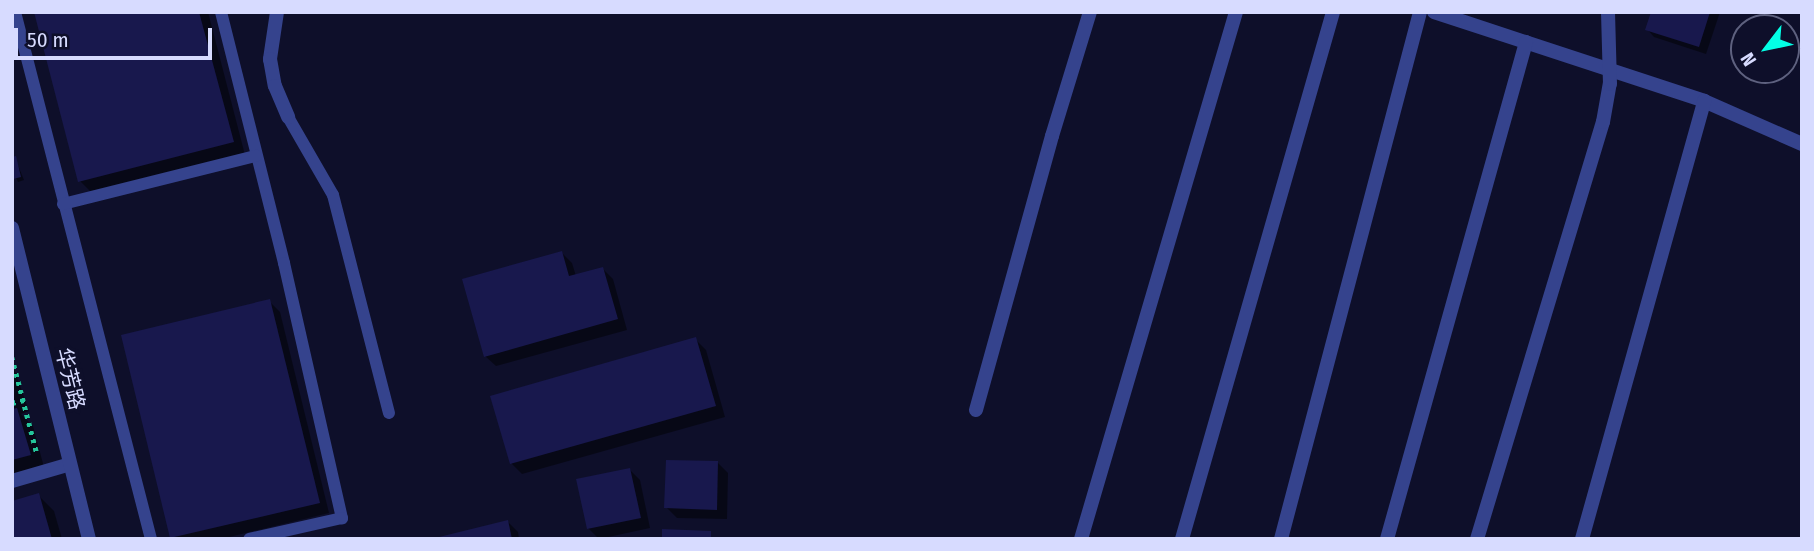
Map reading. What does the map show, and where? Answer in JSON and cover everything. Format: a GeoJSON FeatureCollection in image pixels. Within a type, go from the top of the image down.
{"type":"FeatureCollection","features":[{"type":"Feature","properties":{"kind":"street"},"geometry":{"type":"LineString","coordinates":[[277,12],[270,59],[275,86],[288,117]]}},
{"type":"Feature","properties":{"kind":"street"},"geometry":{"type":"LineString","coordinates":[[976,410],[1052,136],[1090,12]]}},
{"type":"Feature","properties":{"kind":"street"},"geometry":{"type":"LineString","coordinates":[[1081,539],[1236,12]]}},
{"type":"Feature","properties":{"kind":"street"},"geometry":{"type":"LineString","coordinates":[[1182,539],[1333,12]]}},
{"type":"Feature","properties":{"kind":"street"},"geometry":{"type":"LineString","coordinates":[[1281,539],[1420,12]]}},
{"type":"Feature","properties":{"kind":"street"},"geometry":{"type":"LineString","coordinates":[[1434,12],[1704,101],[1802,145]]}},
{"type":"Feature","properties":{"kind":"street"},"geometry":{"type":"LineString","coordinates":[[1477,539],[1603,122],[1610,71],[1608,12]]}},
{"type":"Feature","properties":{"kind":"street"},"geometry":{"type":"LineString","coordinates":[[1387,539],[1526,42]]}},
{"type":"Feature","properties":{"kind":"street"},"geometry":{"type":"LineString","coordinates":[[1582,539],[1704,101]]}},
{"type":"Feature","properties":{"kind":"street","name":"华芳路"},"geometry":{"type":"LineString","coordinates":[[12,228],[89,539]]}},
{"type":"Feature","properties":{"kind":"street"},"geometry":{"type":"LineString","coordinates":[[12,481],[70,464]]}},
{"type":"Feature","properties":{"kind":"lane"},"geometry":{"type":"LineString","coordinates":[[15,12],[150,539]]}},
{"type":"Feature","properties":{"kind":"lane"},"geometry":{"type":"LineString","coordinates":[[220,12],[342,518],[250,539]]}},
{"type":"Feature","properties":{"kind":"lane"},"geometry":{"type":"LineString","coordinates":[[288,117],[333,195],[389,413]]}},
{"type":"Feature","properties":{"kind":"lane"},"geometry":{"type":"LineString","coordinates":[[63,204],[256,156]]}},
{"type":"Feature","properties":{"kind":"path"},"geometry":{"type":"LineString","coordinates":[[12,357],[42,472]]}},
{"type":"Feature","properties":{"kind":"path"},"geometry":{"type":"LineString","coordinates":[[12,403],[23,400]]}},
{"type":"Feature","properties":{"kind":"building"},"geometry":{"type":"Polygon","coordinates":[[[34,12],[199,12],[234,142],[78,182],[34,12]]]}},
{"type":"Feature","properties":{"kind":"building"},"geometry":{"type":"Polygon","coordinates":[[[1651,12],[1710,12],[1699,47],[1645,30],[1651,12]]]}},
{"type":"Feature","properties":{"kind":"building"},"geometry":{"type":"Polygon","coordinates":[[[16,156],[21,177],[13,179],[12,157],[16,156]]]}},
{"type":"Feature","properties":{"kind":"building"},"geometry":{"type":"Polygon","coordinates":[[[562,251],[569,276],[603,267],[618,319],[484,357],[462,279],[562,251]]]}},
{"type":"Feature","properties":{"kind":"building"},"geometry":{"type":"Polygon","coordinates":[[[270,299],[320,503],[170,538],[121,335],[270,299]]]}},
{"type":"Feature","properties":{"kind":"building"},"geometry":{"type":"Polygon","coordinates":[[[696,337],[716,406],[510,464],[490,396],[696,337]]]}},
{"type":"Feature","properties":{"kind":"building"},"geometry":{"type":"Polygon","coordinates":[[[17,408],[31,455],[12,460],[12,409],[17,408]]]}},
{"type":"Feature","properties":{"kind":"building"},"geometry":{"type":"Polygon","coordinates":[[[666,460],[718,461],[717,510],[664,508],[666,460]]]}},
{"type":"Feature","properties":{"kind":"building"},"geometry":{"type":"Polygon","coordinates":[[[630,468],[641,518],[587,529],[576,479],[630,468]]]}},
{"type":"Feature","properties":{"kind":"building"},"geometry":{"type":"Polygon","coordinates":[[[39,493],[52,539],[12,539],[12,501],[39,493]]]}},
{"type":"Feature","properties":{"kind":"building"},"geometry":{"type":"Polygon","coordinates":[[[508,520],[512,539],[435,539],[435,538],[508,520]]]}},
{"type":"Feature","properties":{"kind":"building"},"geometry":{"type":"Polygon","coordinates":[[[662,529],[711,531],[711,539],[662,539],[662,529]]]}}]}
